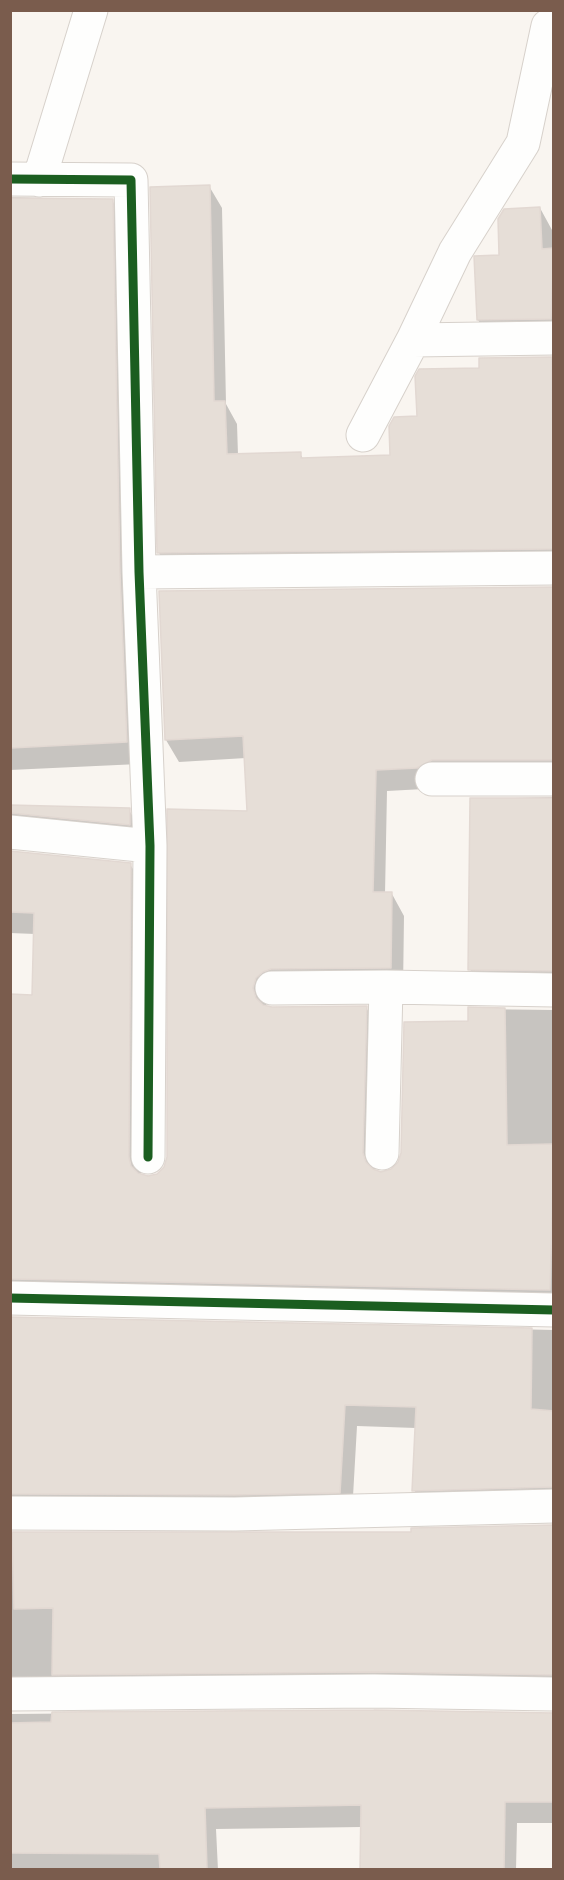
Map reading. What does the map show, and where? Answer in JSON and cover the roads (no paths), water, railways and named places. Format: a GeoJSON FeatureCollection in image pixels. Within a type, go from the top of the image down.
{"type":"FeatureCollection","features":[{"type":"Feature","properties":{"kind":"street"},"geometry":{"type":"LineString","coordinates":[[91,10],[25,179],[131,180],[139,572],[150,846],[148,1157]]}},
{"type":"Feature","properties":{"kind":"street"},"geometry":{"type":"LineString","coordinates":[[363,435],[413,340],[455,252],[523,143],[548,26],[554,22]]}},
{"type":"Feature","properties":{"kind":"street"},"geometry":{"type":"LineString","coordinates":[[413,340],[554,338]]}},
{"type":"Feature","properties":{"kind":"street"},"geometry":{"type":"LineString","coordinates":[[139,572],[554,568]]}},
{"type":"Feature","properties":{"kind":"street"},"geometry":{"type":"LineString","coordinates":[[432,779],[554,778]]}},
{"type":"Feature","properties":{"kind":"street"},"geometry":{"type":"LineString","coordinates":[[10,832],[150,846]]}},
{"type":"Feature","properties":{"kind":"street"},"geometry":{"type":"LineString","coordinates":[[272,988],[386,987],[554,990]]}},
{"type":"Feature","properties":{"kind":"street"},"geometry":{"type":"LineString","coordinates":[[382,1153],[386,987]]}},
{"type":"Feature","properties":{"kind":"street"},"geometry":{"type":"LineString","coordinates":[[10,1298],[554,1310]]}},
{"type":"Feature","properties":{"kind":"street"},"geometry":{"type":"LineString","coordinates":[[10,1513],[235,1514],[554,1506]]}},
{"type":"Feature","properties":{"kind":"street"},"geometry":{"type":"LineString","coordinates":[[10,1694],[374,1691],[554,1694]]}}]}
